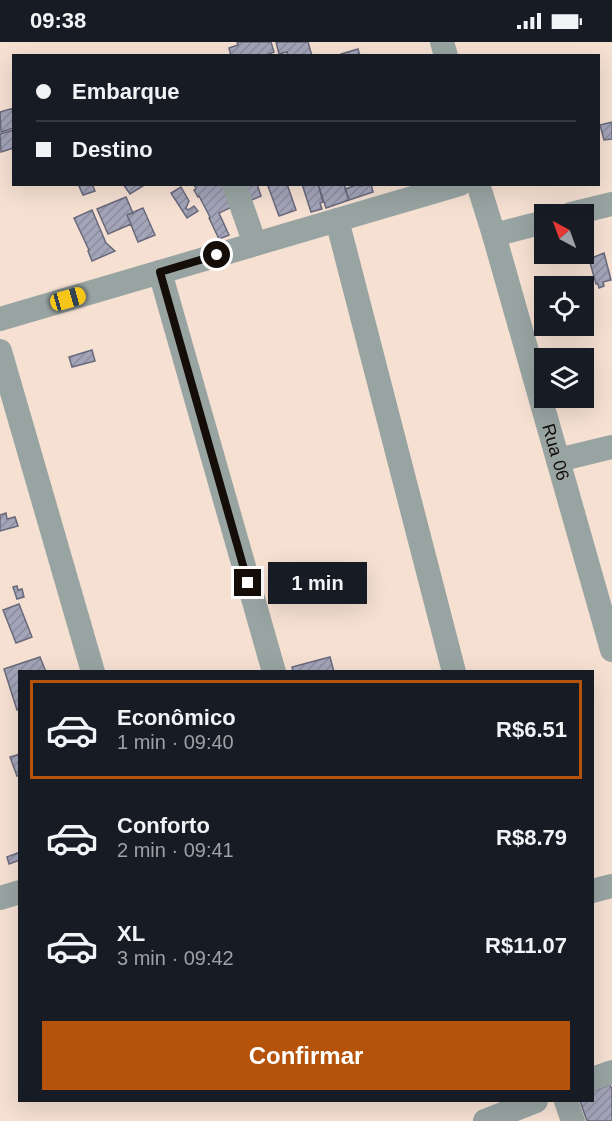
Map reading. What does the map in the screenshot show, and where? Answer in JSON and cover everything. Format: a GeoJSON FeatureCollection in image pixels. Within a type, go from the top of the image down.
{"type":"FeatureCollection","features":[{"type":"Feature","properties":{"kind":"street"},"geometry":{"type":"LineString","coordinates":[[235,186],[255,244]]}},
{"type":"Feature","properties":{"kind":"street"},"geometry":{"type":"LineString","coordinates":[[0,319],[453,186]]}},
{"type":"Feature","properties":{"kind":"street","name":"Rua 06"},"geometry":{"type":"LineString","coordinates":[[479,186],[612,650]]}},
{"type":"Feature","properties":{"kind":"street"},"geometry":{"type":"LineString","coordinates":[[594,208],[612,204]]}},
{"type":"Feature","properties":{"kind":"street"},"geometry":{"type":"LineString","coordinates":[[337,220],[453,670]]}},
{"type":"Feature","properties":{"kind":"street"},"geometry":{"type":"LineString","coordinates":[[494,235],[534,225]]}},
{"type":"Feature","properties":{"kind":"street"},"geometry":{"type":"LineString","coordinates":[[160,272],[273,670]]}},
{"type":"Feature","properties":{"kind":"street"},"geometry":{"type":"LineString","coordinates":[[0,351],[92,670]]}},
{"type":"Feature","properties":{"kind":"street"},"geometry":{"type":"LineString","coordinates":[[558,460],[612,447]]}},
{"type":"Feature","properties":{"kind":"street"},"geometry":{"type":"LineString","coordinates":[[0,898],[18,893]]}},
{"type":"Feature","properties":{"kind":"street"},"geometry":{"type":"LineString","coordinates":[[594,1078],[612,1072]]}},
{"type":"Feature","properties":{"kind":"street"},"geometry":{"type":"LineString","coordinates":[[485,1121],[534,1102]]}},
{"type":"Feature","properties":{"kind":"street"},"geometry":{"type":"LineString","coordinates":[[566,1102],[573,1121]]}},
{"type":"Feature","properties":{"kind":"building"},"geometry":{"type":"Polygon","coordinates":[[[237,42],[271,42],[274,52],[230,54],[229,48],[238,45],[237,42]]]}},
{"type":"Feature","properties":{"kind":"building"},"geometry":{"type":"Polygon","coordinates":[[[276,42],[308,42],[311,54],[288,54],[287,52],[279,54],[276,42]]]}},
{"type":"Feature","properties":{"kind":"building"},"geometry":{"type":"Polygon","coordinates":[[[358,49],[359,54],[341,54],[358,49]]]}},
{"type":"Feature","properties":{"kind":"building"},"geometry":{"type":"Polygon","coordinates":[[[12,109],[12,129],[1,132],[0,112],[12,109]]]}},
{"type":"Feature","properties":{"kind":"building"},"geometry":{"type":"Polygon","coordinates":[[[612,122],[612,139],[604,140],[600,125],[612,122]]]}},
{"type":"Feature","properties":{"kind":"building"},"geometry":{"type":"Polygon","coordinates":[[[12,131],[12,149],[1,152],[0,134],[12,131]]]}},
{"type":"Feature","properties":{"kind":"building"},"geometry":{"type":"Polygon","coordinates":[[[79,186],[93,186],[95,191],[83,195],[79,186]]]}},
{"type":"Feature","properties":{"kind":"building"},"geometry":{"type":"Polygon","coordinates":[[[124,186],[143,186],[130,194],[124,186]]]}},
{"type":"Feature","properties":{"kind":"building"},"geometry":{"type":"Polygon","coordinates":[[[195,186],[227,186],[236,205],[219,213],[229,235],[219,239],[210,217],[194,190],[195,186]]]}},
{"type":"Feature","properties":{"kind":"building"},"geometry":{"type":"Polygon","coordinates":[[[242,186],[258,186],[261,196],[247,202],[242,186]]]}},
{"type":"Feature","properties":{"kind":"building"},"geometry":{"type":"Polygon","coordinates":[[[268,186],[288,186],[296,210],[279,216],[268,186]]]}},
{"type":"Feature","properties":{"kind":"building"},"geometry":{"type":"Polygon","coordinates":[[[303,186],[319,186],[323,202],[320,203],[322,209],[311,212],[303,186]]]}},
{"type":"Feature","properties":{"kind":"building"},"geometry":{"type":"Polygon","coordinates":[[[319,186],[345,186],[349,200],[326,208],[319,186]]]}},
{"type":"Feature","properties":{"kind":"building"},"geometry":{"type":"Polygon","coordinates":[[[353,186],[372,186],[373,192],[349,200],[345,189],[353,186]]]}},
{"type":"Feature","properties":{"kind":"building"},"geometry":{"type":"Polygon","coordinates":[[[181,187],[189,201],[186,208],[188,210],[194,206],[198,211],[187,218],[171,193],[181,187]]]}},
{"type":"Feature","properties":{"kind":"building"},"geometry":{"type":"Polygon","coordinates":[[[126,197],[133,213],[127,215],[131,224],[108,234],[97,209],[126,197]]]}},
{"type":"Feature","properties":{"kind":"building"},"geometry":{"type":"Polygon","coordinates":[[[143,208],[155,235],[138,242],[127,215],[143,208]]]}},
{"type":"Feature","properties":{"kind":"building"},"geometry":{"type":"Polygon","coordinates":[[[92,210],[106,243],[115,251],[92,261],[74,218],[92,210]]]}},
{"type":"Feature","properties":{"kind":"building"},"geometry":{"type":"Polygon","coordinates":[[[604,253],[611,280],[603,282],[604,286],[599,288],[590,264],[594,264],[594,257],[604,253]]]}},
{"type":"Feature","properties":{"kind":"building"},"geometry":{"type":"Polygon","coordinates":[[[92,350],[95,361],[72,367],[69,357],[92,350]]]}},
{"type":"Feature","properties":{"kind":"building"},"geometry":{"type":"Polygon","coordinates":[[[6,513],[7,519],[15,517],[18,526],[0,531],[0,515],[6,513]]]}},
{"type":"Feature","properties":{"kind":"building"},"geometry":{"type":"Polygon","coordinates":[[[17,586],[18,590],[22,589],[24,597],[17,599],[13,587],[17,586]]]}},
{"type":"Feature","properties":{"kind":"building"},"geometry":{"type":"Polygon","coordinates":[[[19,604],[32,637],[16,643],[3,610],[19,604]]]}},
{"type":"Feature","properties":{"kind":"building"},"geometry":{"type":"Polygon","coordinates":[[[40,657],[45,670],[18,670],[17,710],[4,669],[40,657]]]}},
{"type":"Feature","properties":{"kind":"building"},"geometry":{"type":"Polygon","coordinates":[[[330,657],[333,670],[293,670],[292,667],[330,657]]]}},
{"type":"Feature","properties":{"kind":"building"},"geometry":{"type":"Polygon","coordinates":[[[18,755],[18,776],[17,776],[10,757],[18,755]]]}},
{"type":"Feature","properties":{"kind":"building"},"geometry":{"type":"Polygon","coordinates":[[[18,853],[18,861],[9,864],[7,857],[18,853]]]}},
{"type":"Feature","properties":{"kind":"building"},"geometry":{"type":"Polygon","coordinates":[[[610,1085],[612,1121],[587,1121],[580,1102],[594,1102],[594,1090],[610,1085]]]}},
{"type":"Feature","properties":{"kind":"route"},"geometry":{"type":"LineString","coordinates":[[217,255],[160,272],[248,583]]}}]}
